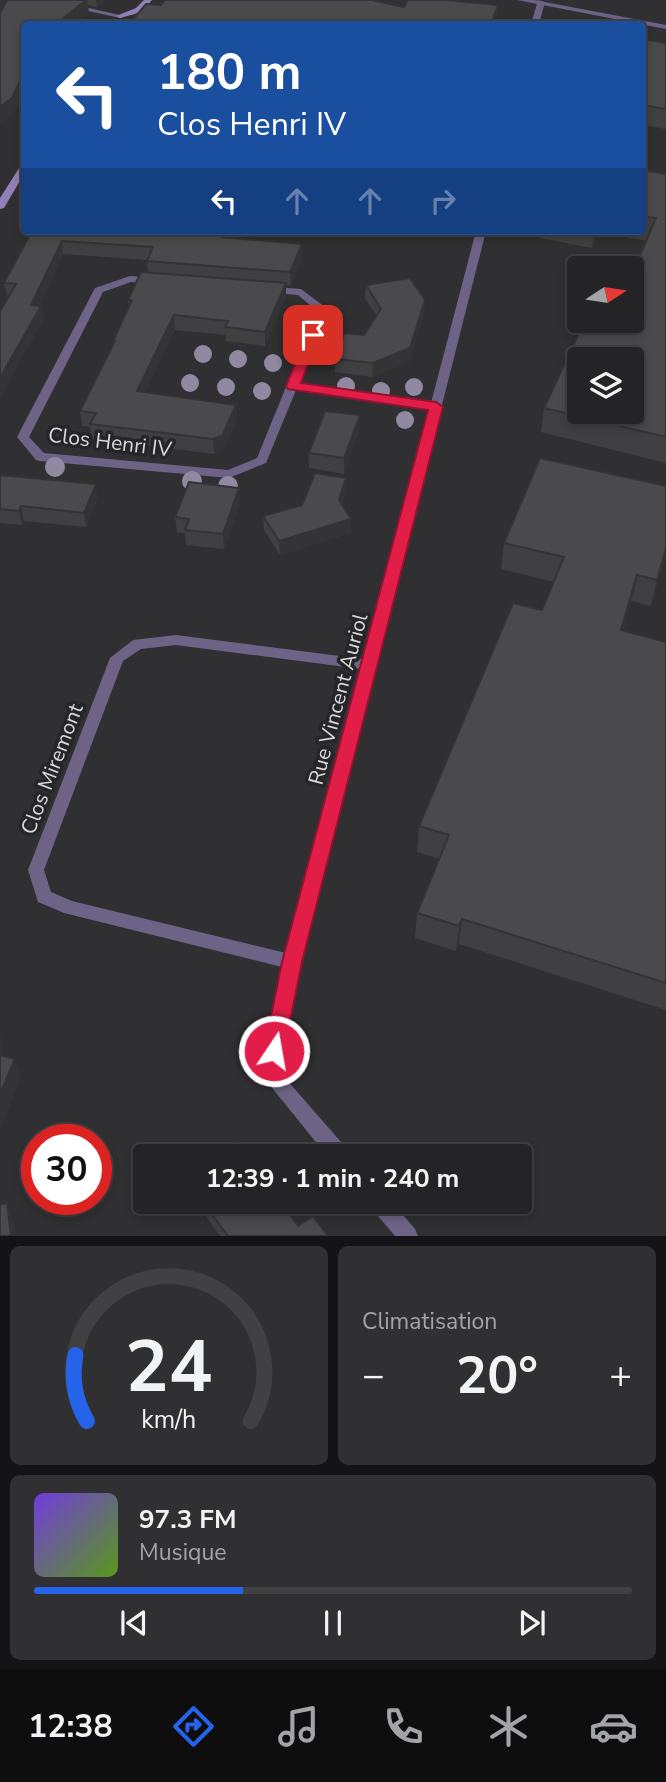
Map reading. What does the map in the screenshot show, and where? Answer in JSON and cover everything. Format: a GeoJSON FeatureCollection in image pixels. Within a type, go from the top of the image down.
{"type":"FeatureCollection","features":[{"type":"Feature","properties":{"kind":"main road"},"geometry":{"type":"LineString","coordinates":[[117,21],[132,0]]}},
{"type":"Feature","properties":{"kind":"main road"},"geometry":{"type":"LineString","coordinates":[[120,16],[139,10],[148,0]]}},
{"type":"Feature","properties":{"kind":"main road"},"geometry":{"type":"LineString","coordinates":[[0,206],[21,172]]}},
{"type":"Feature","properties":{"kind":"street"},"geometry":{"type":"LineString","coordinates":[[42,0],[120,16]]}},
{"type":"Feature","properties":{"kind":"street"},"geometry":{"type":"LineString","coordinates":[[521,0],[636,21]]}},
{"type":"Feature","properties":{"kind":"street"},"geometry":{"type":"LineString","coordinates":[[536,21],[541,2]]}},
{"type":"Feature","properties":{"kind":"street"},"geometry":{"type":"LineString","coordinates":[[646,23],[666,27]]}},
{"type":"Feature","properties":{"kind":"street","name":"Rue Vincent Auriol"},"geometry":{"type":"LineString","coordinates":[[330,1144],[270,1073],[292,962],[480,235]]}},
{"type":"Feature","properties":{"kind":"street","name":"Clos Henri IV"},"geometry":{"type":"LineString","coordinates":[[130,279],[301,292],[323,310],[293,386],[262,460],[229,474],[40,457],[23,437],[99,290],[130,279]]}},
{"type":"Feature","properties":{"kind":"street"},"geometry":{"type":"LineString","coordinates":[[293,386],[436,407]]}},
{"type":"Feature","properties":{"kind":"street","name":"Clos Miremont"},"geometry":{"type":"LineString","coordinates":[[292,962],[70,908],[44,897],[36,870],[117,658],[138,644],[176,640],[371,664]]}},
{"type":"Feature","properties":{"kind":"street"},"geometry":{"type":"LineString","coordinates":[[389,1214],[408,1236]]}},
{"type":"Feature","properties":{"kind":"building"},"geometry":{"type":"Polygon","coordinates":[[[7,0],[86,0],[60,21],[21,21],[21,78],[12,98],[0,107],[0,13],[7,0]]]}},
{"type":"Feature","properties":{"kind":"building"},"geometry":{"type":"Polygon","coordinates":[[[165,0],[372,0],[404,7],[408,0],[447,0],[498,5],[492,21],[132,21],[146,4],[161,5],[165,0]]]}},
{"type":"Feature","properties":{"kind":"building"},"geometry":{"type":"Polygon","coordinates":[[[646,40],[666,43],[666,109],[646,106],[646,40]]]}},
{"type":"Feature","properties":{"kind":"building"},"geometry":{"type":"Polygon","coordinates":[[[646,171],[666,174],[666,437],[611,424],[644,424],[644,347],[572,347],[579,333],[644,333],[644,256],[640,256],[656,218],[646,217],[646,171]]]}},
{"type":"Feature","properties":{"kind":"building"},"geometry":{"type":"Polygon","coordinates":[[[30,235],[223,235],[222,237],[302,244],[290,272],[147,261],[153,247],[62,241],[31,305],[41,306],[0,378],[0,311],[16,284],[4,283],[30,235]]]}},
{"type":"Feature","properties":{"kind":"building"},"geometry":{"type":"Polygon","coordinates":[[[141,272],[286,283],[265,332],[225,327],[228,321],[174,315],[137,391],[236,405],[222,436],[213,439],[90,424],[96,413],[80,411],[115,341],[132,300],[128,300],[141,272]]]}},
{"type":"Feature","properties":{"kind":"building"},"geometry":{"type":"Polygon","coordinates":[[[410,278],[425,300],[410,348],[373,363],[335,359],[344,333],[364,335],[381,309],[366,285],[410,278]]]}},
{"type":"Feature","properties":{"kind":"building"},"geometry":{"type":"Polygon","coordinates":[[[567,359],[567,413],[544,408],[567,359]]]}},
{"type":"Feature","properties":{"kind":"building"},"geometry":{"type":"Polygon","coordinates":[[[325,411],[360,415],[344,458],[309,453],[325,411]]]}},
{"type":"Feature","properties":{"kind":"building"},"geometry":{"type":"Polygon","coordinates":[[[540,458],[666,486],[666,548],[657,580],[637,575],[621,630],[666,642],[666,983],[462,919],[459,926],[417,913],[449,835],[419,826],[513,603],[542,610],[564,557],[504,543],[540,458]]]}},
{"type":"Feature","properties":{"kind":"building"},"geometry":{"type":"Polygon","coordinates":[[[315,473],[346,478],[339,500],[351,519],[279,541],[263,516],[302,505],[315,473]]]}},
{"type":"Feature","properties":{"kind":"building"},"geometry":{"type":"Polygon","coordinates":[[[0,475],[96,484],[84,513],[21,506],[19,511],[0,509],[0,475]]]}},
{"type":"Feature","properties":{"kind":"building"},"geometry":{"type":"Polygon","coordinates":[[[189,482],[239,488],[223,534],[185,530],[189,519],[175,517],[189,482]]]}},
{"type":"Feature","properties":{"kind":"building"},"geometry":{"type":"Polygon","coordinates":[[[0,1055],[15,1059],[0,1094],[0,1055]]]}},
{"type":"Feature","properties":{"kind":"building"},"geometry":{"type":"Polygon","coordinates":[[[7,1203],[11,1236],[0,1236],[0,1205],[7,1203]]]}},
{"type":"Feature","properties":{"kind":"building"},"geometry":{"type":"Polygon","coordinates":[[[212,1214],[290,1214],[298,1226],[313,1216],[328,1236],[228,1236],[212,1214]]]}},
{"type":"Feature","properties":{"kind":"route"},"geometry":{"type":"LineString","coordinates":[[274,1051],[292,962],[436,407],[293,386],[313,335]]}}]}
